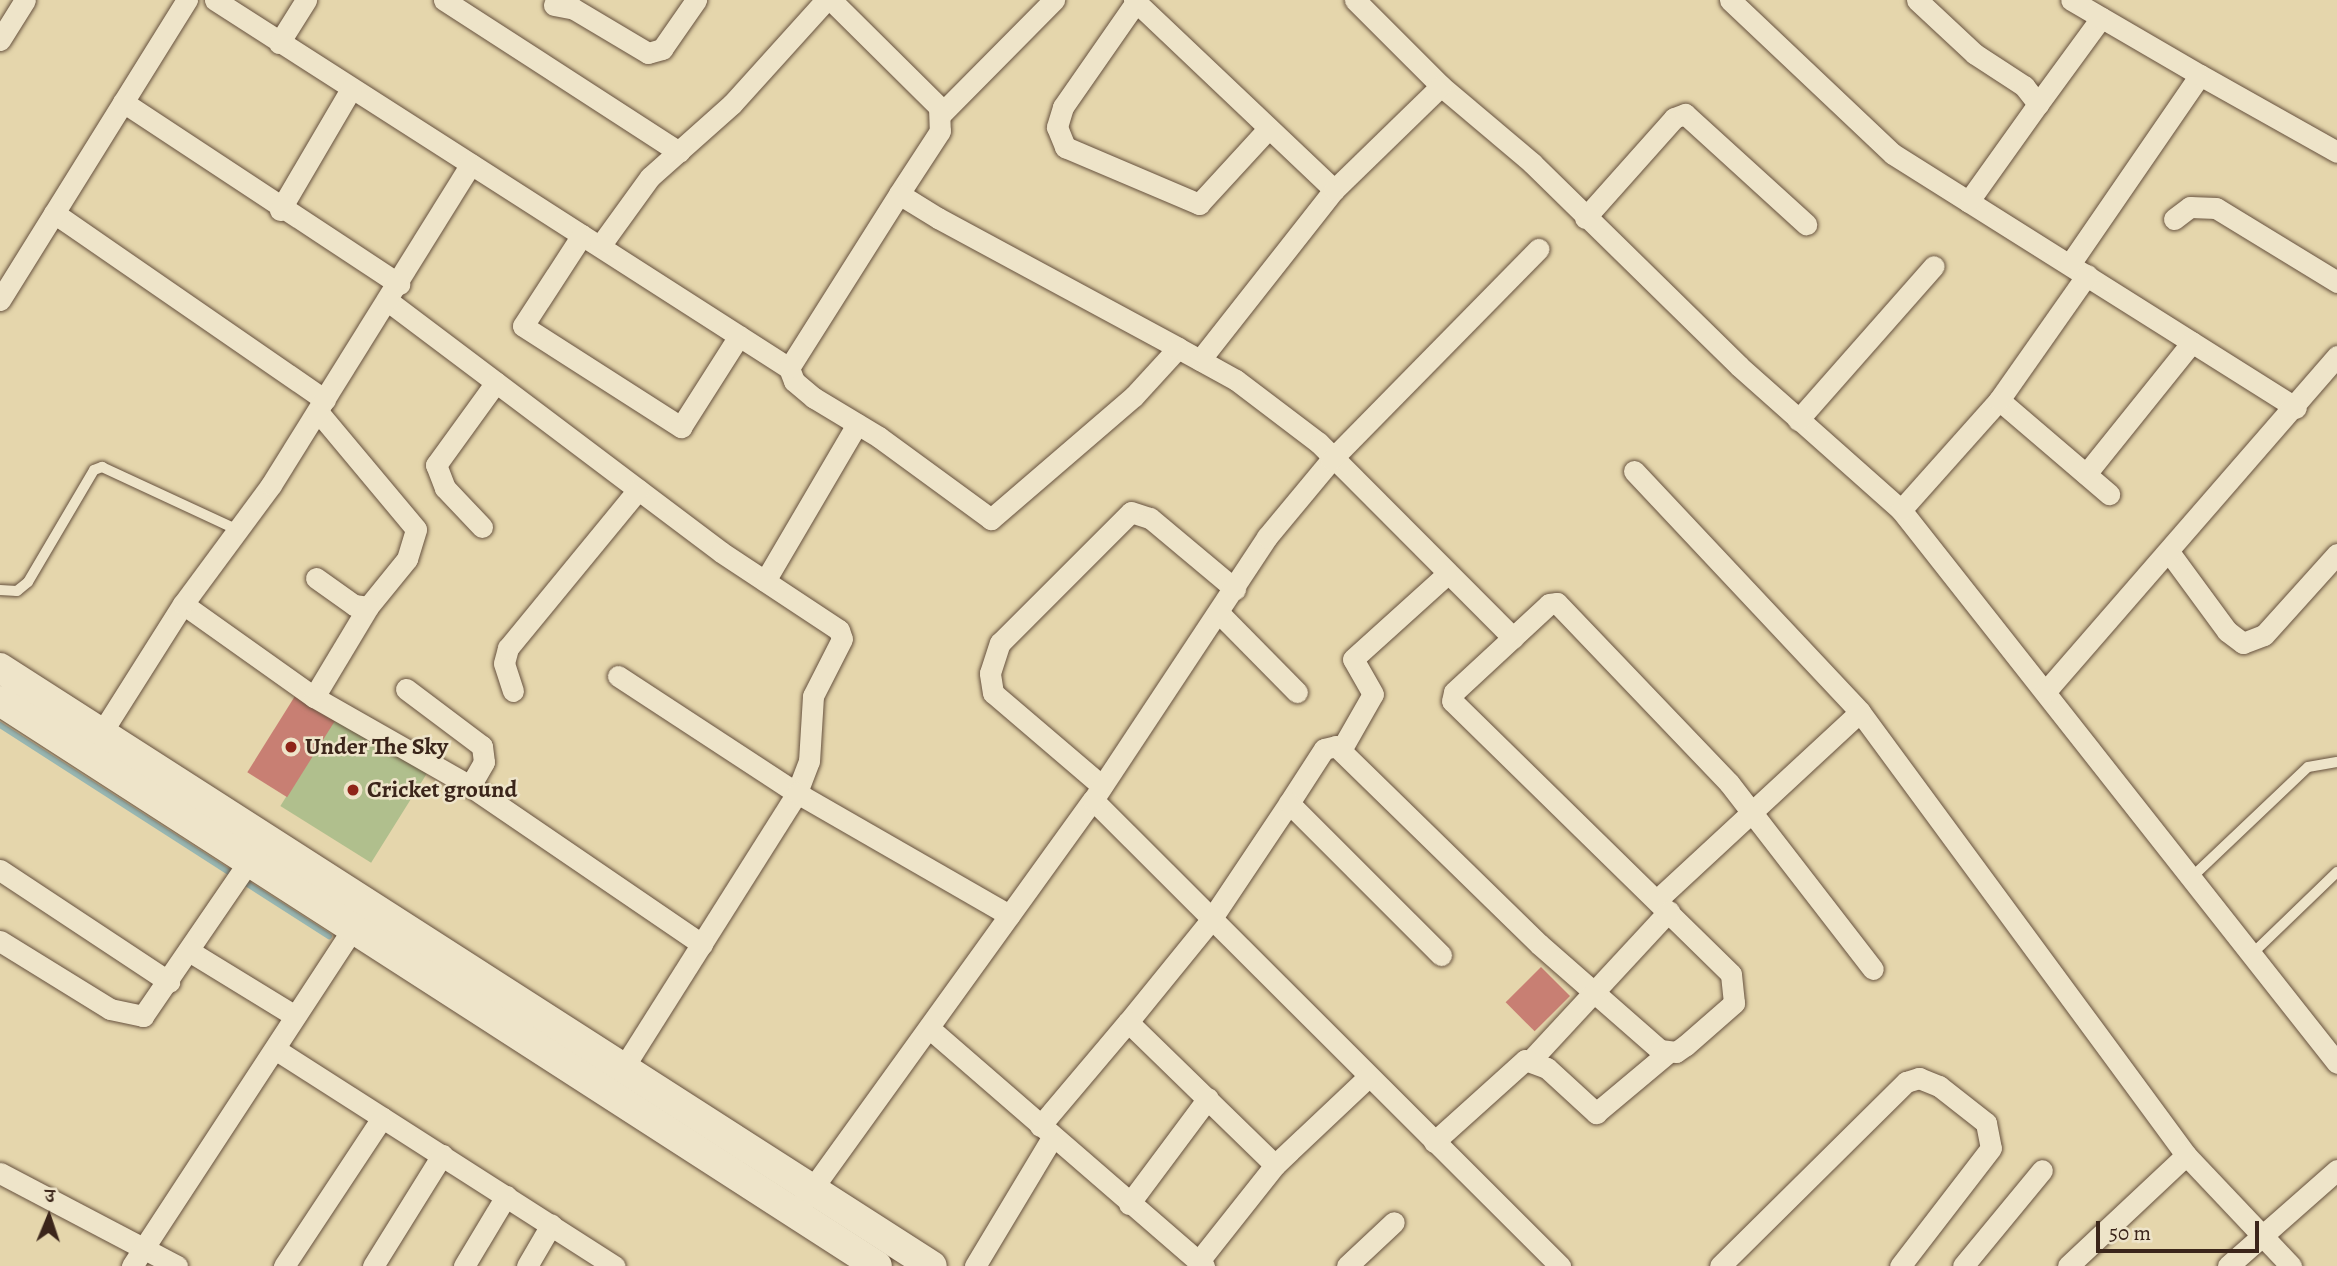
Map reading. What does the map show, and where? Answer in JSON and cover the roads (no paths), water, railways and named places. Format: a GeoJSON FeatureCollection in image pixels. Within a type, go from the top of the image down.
{"type":"FeatureCollection","features":[{"type":"Feature","properties":{"kind":"street"},"geometry":{"type":"LineString","coordinates":[[0,40],[25,0]]}},
{"type":"Feature","properties":{"kind":"street"},"geometry":{"type":"LineString","coordinates":[[0,300],[187,0]]}},
{"type":"Feature","properties":{"kind":"street"},"geometry":{"type":"LineString","coordinates":[[279,43],[306,0]]}},
{"type":"Feature","properties":{"kind":"street"},"geometry":{"type":"LineString","coordinates":[[444,0],[679,152]]}},
{"type":"Feature","properties":{"kind":"street"},"geometry":{"type":"LineString","coordinates":[[554,5],[573,9],[648,53],[662,49],[696,0]]}},
{"type":"Feature","properties":{"kind":"street"},"geometry":{"type":"LineString","coordinates":[[739,336],[681,427],[523,326],[591,241],[650,177],[679,152],[828,0],[941,114]]}},
{"type":"Feature","properties":{"kind":"street"},"geometry":{"type":"LineString","coordinates":[[1354,0],[1377,7],[1441,86],[1532,163],[1585,218],[1798,421],[1901,510],[2337,1063]]}},
{"type":"Feature","properties":{"kind":"street"},"geometry":{"type":"LineString","coordinates":[[1730,0],[1874,139],[1968,202],[2296,408]]}},
{"type":"Feature","properties":{"kind":"street"},"geometry":{"type":"LineString","coordinates":[[1917,0],[1975,54],[2024,86],[2038,104]]}},
{"type":"Feature","properties":{"kind":"street"},"geometry":{"type":"LineString","coordinates":[[2071,0],[2337,152]]}},
{"type":"Feature","properties":{"kind":"street"},"geometry":{"type":"LineString","coordinates":[[219,1],[279,43],[789,368],[794,381],[814,398],[857,424],[991,519],[1134,396],[1178,348]]}},
{"type":"Feature","properties":{"kind":"street"},"geometry":{"type":"LineString","coordinates":[[1269,128],[1199,204],[1065,146],[1057,127],[1063,107],[1135,1],[1269,128],[1334,190]]}},
{"type":"Feature","properties":{"kind":"street"},"geometry":{"type":"LineString","coordinates":[[789,368],[940,131],[941,114],[1045,3]]}},
{"type":"Feature","properties":{"kind":"street"},"geometry":{"type":"LineString","coordinates":[[1968,202],[2101,18]]}},
{"type":"Feature","properties":{"kind":"street"},"geometry":{"type":"LineString","coordinates":[[1901,510],[1999,400],[2200,75]]}},
{"type":"Feature","properties":{"kind":"street"},"geometry":{"type":"LineString","coordinates":[[1200,360],[1334,190],[1441,86]]}},
{"type":"Feature","properties":{"kind":"street"},"geometry":{"type":"LineString","coordinates":[[281,210],[352,89]]}},
{"type":"Feature","properties":{"kind":"street"},"geometry":{"type":"LineString","coordinates":[[123,102],[281,210],[394,293],[496,382],[638,490],[839,630],[842,639],[813,696],[809,761],[797,793],[623,1068]]}},
{"type":"Feature","properties":{"kind":"street"},"geometry":{"type":"LineString","coordinates":[[1585,218],[1674,118],[1685,114],[1806,224]]}},
{"type":"Feature","properties":{"kind":"street"},"geometry":{"type":"LineString","coordinates":[[94,745],[183,604],[238,530],[322,406],[471,164]]}},
{"type":"Feature","properties":{"kind":"street"},"geometry":{"type":"LineString","coordinates":[[899,194],[1200,360],[1320,443],[1331,460],[1513,638]]}},
{"type":"Feature","properties":{"kind":"street"},"geometry":{"type":"LineString","coordinates":[[2174,219],[2190,207],[2216,208],[2337,282]]}},
{"type":"Feature","properties":{"kind":"street"},"geometry":{"type":"LineString","coordinates":[[54,213],[322,406],[416,529],[407,559],[368,607],[314,697]]}},
{"type":"Feature","properties":{"kind":"street"},"geometry":{"type":"LineString","coordinates":[[802,1201],[1098,793],[1267,537],[1331,460],[1538,249]]}},
{"type":"Feature","properties":{"kind":"street"},"geometry":{"type":"LineString","coordinates":[[1798,421],[1934,266]]}},
{"type":"Feature","properties":{"kind":"street"},"geometry":{"type":"LineString","coordinates":[[2086,474],[2192,342]]}},
{"type":"Feature","properties":{"kind":"street"},"geometry":{"type":"LineString","coordinates":[[2046,691],[2296,408],[2331,380],[2337,356]]}},
{"type":"Feature","properties":{"kind":"street"},"geometry":{"type":"LineString","coordinates":[[481,527],[445,488],[436,465],[496,382]]}},
{"type":"Feature","properties":{"kind":"street"},"geometry":{"type":"LineString","coordinates":[[1999,400],[2109,494]]}},
{"type":"Feature","properties":{"kind":"street"},"geometry":{"type":"LineString","coordinates":[[765,581],[857,424]]}},
{"type":"Feature","properties":{"kind":"street"},"geometry":{"type":"LineString","coordinates":[[1634,471],[1860,712],[2186,1155],[2291,1266]]}},
{"type":"Feature","properties":{"kind":"street"},"geometry":{"type":"LineString","coordinates":[[513,691],[504,663],[508,648],[638,490]]}},
{"type":"Feature","properties":{"kind":"street"},"geometry":{"type":"LineString","coordinates":[[1235,589],[1150,518],[1131,512],[1000,643],[990,673],[993,692],[1098,793],[1210,921],[1434,1142],[1547,1261]]}},
{"type":"Feature","properties":{"kind":"street"},"geometry":{"type":"LineString","coordinates":[[2169,552],[2227,631],[2243,643],[2264,635],[2337,554]]}},
{"type":"Feature","properties":{"kind":"street"},"geometry":{"type":"LineString","coordinates":[[1341,750],[1373,694],[1353,659],[1446,575]]}},
{"type":"Feature","properties":{"kind":"street"},"geometry":{"type":"LineString","coordinates":[[316,578],[354,605],[368,607]]}},
{"type":"Feature","properties":{"kind":"street"},"geometry":{"type":"LineString","coordinates":[[183,604],[314,697],[470,786],[702,944]]}},
{"type":"Feature","properties":{"kind":"street"},"geometry":{"type":"LineString","coordinates":[[1531,1060],[1597,1112],[1669,1052],[1686,1045],[1726,1014],[1736,987],[1731,974],[1664,905],[1452,701],[1454,692],[1549,604],[1561,604],[1692,740],[1872,969]]}},
{"type":"Feature","properties":{"kind":"street"},"geometry":{"type":"LineString","coordinates":[[1219,613],[1297,692]]}},
{"type":"Feature","properties":{"kind":"street"},"geometry":{"type":"LineString","coordinates":[[0,668],[94,745],[249,861],[353,928],[802,1201],[932,1266]]}},
{"type":"Feature","properties":{"kind":"street"},"geometry":{"type":"LineString","coordinates":[[618,676],[797,793],[1009,915]]}},
{"type":"Feature","properties":{"kind":"street"},"geometry":{"type":"LineString","coordinates":[[407,689],[482,746],[484,762],[470,786]]}},
{"type":"Feature","properties":{"kind":"street"},"geometry":{"type":"LineString","coordinates":[[0,701],[94,745],[623,1068],[802,1201],[877,1266]]}},
{"type":"Feature","properties":{"kind":"street"},"geometry":{"type":"LineString","coordinates":[[1434,1142],[1519,1063],[1531,1060],[1664,905],[1752,813],[1860,712]]}},
{"type":"Feature","properties":{"kind":"street"},"geometry":{"type":"LineString","coordinates":[[975,1266],[1046,1132],[1210,921],[1327,746],[1341,750],[1592,990],[1669,1052]]}},
{"type":"Feature","properties":{"kind":"street"},"geometry":{"type":"LineString","coordinates":[[1289,803],[1441,955]]}},
{"type":"Feature","properties":{"kind":"street"},"geometry":{"type":"LineString","coordinates":[[0,941],[130,1017],[150,1011],[249,861]]}},
{"type":"Feature","properties":{"kind":"street"},"geometry":{"type":"LineString","coordinates":[[0,870],[169,982]]}},
{"type":"Feature","properties":{"kind":"street"},"geometry":{"type":"LineString","coordinates":[[132,1266],[353,928]]}},
{"type":"Feature","properties":{"kind":"street"},"geometry":{"type":"LineString","coordinates":[[189,951],[295,1016]]}},
{"type":"Feature","properties":{"kind":"street"},"geometry":{"type":"LineString","coordinates":[[1129,1022],[1275,1165]]}},
{"type":"Feature","properties":{"kind":"street"},"geometry":{"type":"LineString","coordinates":[[929,1028],[1129,1204],[1202,1264],[1275,1165],[1368,1077]]}},
{"type":"Feature","properties":{"kind":"street"},"geometry":{"type":"LineString","coordinates":[[275,1049],[614,1266]]}},
{"type":"Feature","properties":{"kind":"street"},"geometry":{"type":"LineString","coordinates":[[1720,1266],[1906,1082],[1919,1078],[1940,1086],[1986,1123],[1991,1148],[1900,1266]]}},
{"type":"Feature","properties":{"kind":"street"},"geometry":{"type":"LineString","coordinates":[[1129,1204],[1208,1098]]}},
{"type":"Feature","properties":{"kind":"street"},"geometry":{"type":"LineString","coordinates":[[284,1266],[382,1118]]}},
{"type":"Feature","properties":{"kind":"street"},"geometry":{"type":"LineString","coordinates":[[373,1266],[442,1155]]}},
{"type":"Feature","properties":{"kind":"street"},"geometry":{"type":"LineString","coordinates":[[2067,1266],[2186,1155]]}},
{"type":"Feature","properties":{"kind":"street"},"geometry":{"type":"LineString","coordinates":[[1963,1266],[2042,1170]]}},
{"type":"Feature","properties":{"kind":"street"},"geometry":{"type":"LineString","coordinates":[[2228,1266],[2263,1238],[2337,1170]]}},
{"type":"Feature","properties":{"kind":"street"},"geometry":{"type":"LineString","coordinates":[[0,1173],[145,1246],[177,1266]]}},
{"type":"Feature","properties":{"kind":"street"},"geometry":{"type":"LineString","coordinates":[[464,1266],[506,1196]]}},
{"type":"Feature","properties":{"kind":"street"},"geometry":{"type":"LineString","coordinates":[[1346,1266],[1394,1222]]}},
{"type":"Feature","properties":{"kind":"street"},"geometry":{"type":"LineString","coordinates":[[527,1266],[551,1225]]}},
{"type":"Feature","properties":{"kind":"lane"},"geometry":{"type":"LineString","coordinates":[[0,590],[17,591],[28,582],[94,470],[102,467],[238,530]]}},
{"type":"Feature","properties":{"kind":"lane"},"geometry":{"type":"LineString","coordinates":[[2191,878],[2308,767],[2337,762]]}},
{"type":"Feature","properties":{"kind":"lane"},"geometry":{"type":"LineString","coordinates":[[2252,954],[2337,872]]}},
{"type":"Feature","properties":{"kind":"waterway"},"geometry":{"type":"LineString","coordinates":[[0,725],[329,936]]}},
{"type":"Feature","properties":{"kind":"place","name":"Under The Sky"},"geometry":{"type":"Point","coordinates":[291,747]}},
{"type":"Feature","properties":{"kind":"place","name":"Cricket ground"},"geometry":{"type":"Point","coordinates":[353,790]}}]}
